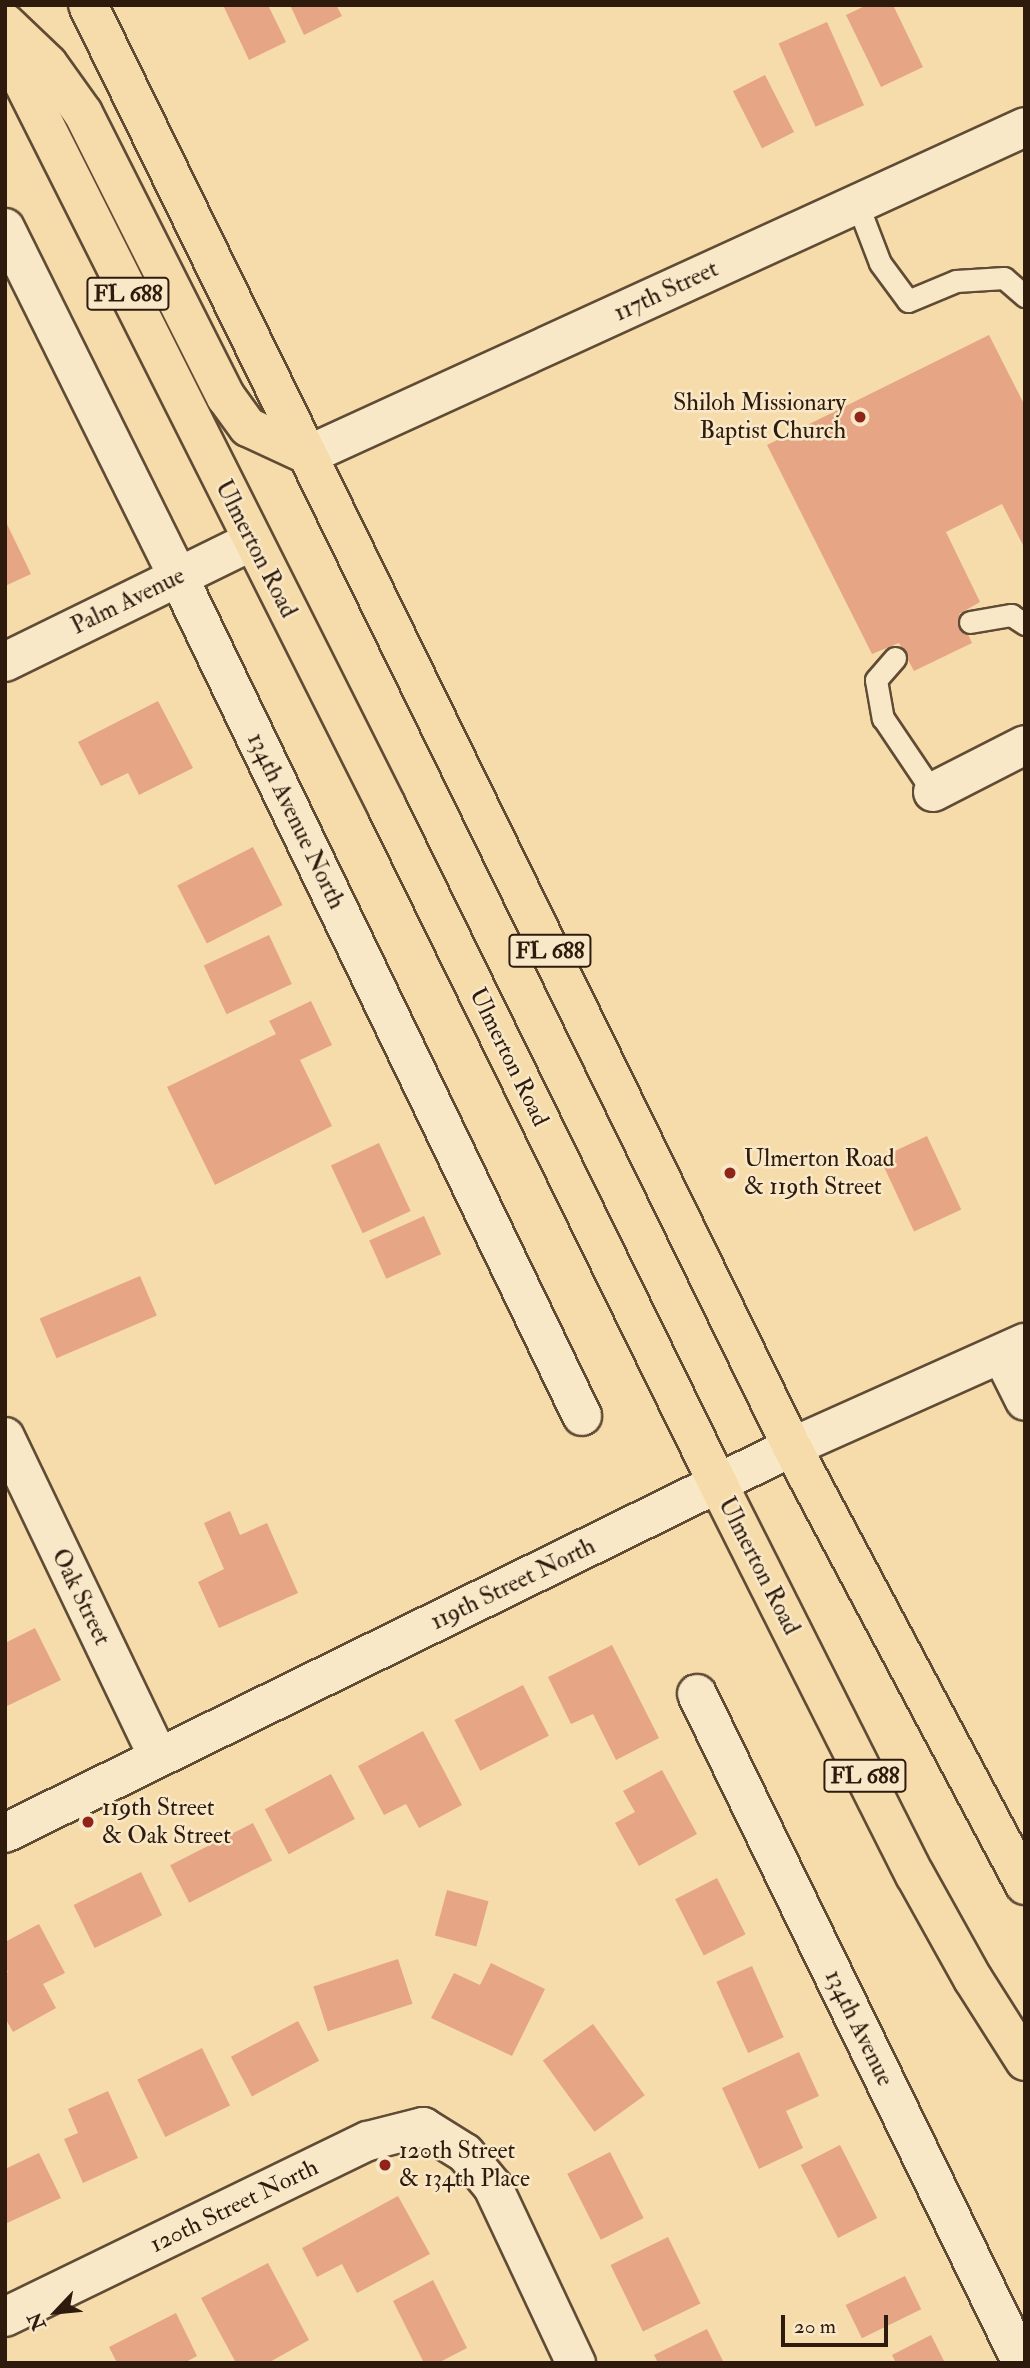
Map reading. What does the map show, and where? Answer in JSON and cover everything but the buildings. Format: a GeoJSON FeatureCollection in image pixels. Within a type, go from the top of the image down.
{"type":"FeatureCollection","features":[{"type":"Feature","properties":{"kind":"main road"},"geometry":{"type":"LineString","coordinates":[[59,5],[113,54]]}},
{"type":"Feature","properties":{"kind":"main road","name":"FL 688"},"geometry":{"type":"LineString","coordinates":[[88,5],[792,1447],[1025,1885]]}},
{"type":"Feature","properties":{"kind":"main road"},"geometry":{"type":"LineString","coordinates":[[5,23],[48,64],[83,113],[226,397],[248,427],[308,454]]}},
{"type":"Feature","properties":{"kind":"main road","name":"Ulmerton Road"},"geometry":{"type":"LineString","coordinates":[[5,46],[387,807],[718,1484],[915,1875],[972,1979],[1025,2061]]}},
{"type":"Feature","properties":{"kind":"street","name":"117th Street"},"geometry":{"type":"LineString","coordinates":[[308,454],[1025,127]]}},
{"type":"Feature","properties":{"kind":"street","name":"134th Avenue North"},"geometry":{"type":"LineString","coordinates":[[5,228],[178,576],[582,1416]]}},
{"type":"Feature","properties":{"kind":"street","name":"Palm Avenue"},"geometry":{"type":"LineString","coordinates":[[5,662],[252,541]]}},
{"type":"Feature","properties":{"kind":"street"},"geometry":{"type":"LineString","coordinates":[[933,792],[1025,745]]}},
{"type":"Feature","properties":{"kind":"street","name":"119th Street North"},"geometry":{"type":"LineString","coordinates":[[5,1833],[792,1447],[1013,1349]]}},
{"type":"Feature","properties":{"kind":"street"},"geometry":{"type":"LineString","coordinates":[[1013,1349],[1025,1401]]}},
{"type":"Feature","properties":{"kind":"street","name":"Oak Street"},"geometry":{"type":"LineString","coordinates":[[5,1437],[158,1757]]}},
{"type":"Feature","properties":{"kind":"street","name":"134th Avenue"},"geometry":{"type":"LineString","coordinates":[[697,1693],[1022,2363]]}},
{"type":"Feature","properties":{"kind":"street","name":"120th Street North"},"geometry":{"type":"LineString","coordinates":[[5,2317],[368,2141],[423,2127],[464,2153],[493,2187],[576,2363]]}},
{"type":"Feature","properties":{"kind":"lane"},"geometry":{"type":"LineString","coordinates":[[857,204],[880,263],[908,301],[956,281],[1004,278],[1025,296]]}},
{"type":"Feature","properties":{"kind":"lane"},"geometry":{"type":"LineString","coordinates":[[970,622],[1011,615],[1025,624]]}},
{"type":"Feature","properties":{"kind":"lane"},"geometry":{"type":"LineString","coordinates":[[895,658],[876,680],[883,718],[933,792]]}},
{"type":"Feature","properties":{"kind":"place","name":"Shiloh Missionary Baptist Church"},"geometry":{"type":"Point","coordinates":[860,417]}},
{"type":"Feature","properties":{"kind":"place","name":"Ulmerton Road & 119th Street"},"geometry":{"type":"Point","coordinates":[730,1173]}},
{"type":"Feature","properties":{"kind":"place","name":"119th Street & Oak Street"},"geometry":{"type":"Point","coordinates":[88,1822]}},
{"type":"Feature","properties":{"kind":"place","name":"120th Street & 134th Place"},"geometry":{"type":"Point","coordinates":[385,2165]}}]}
